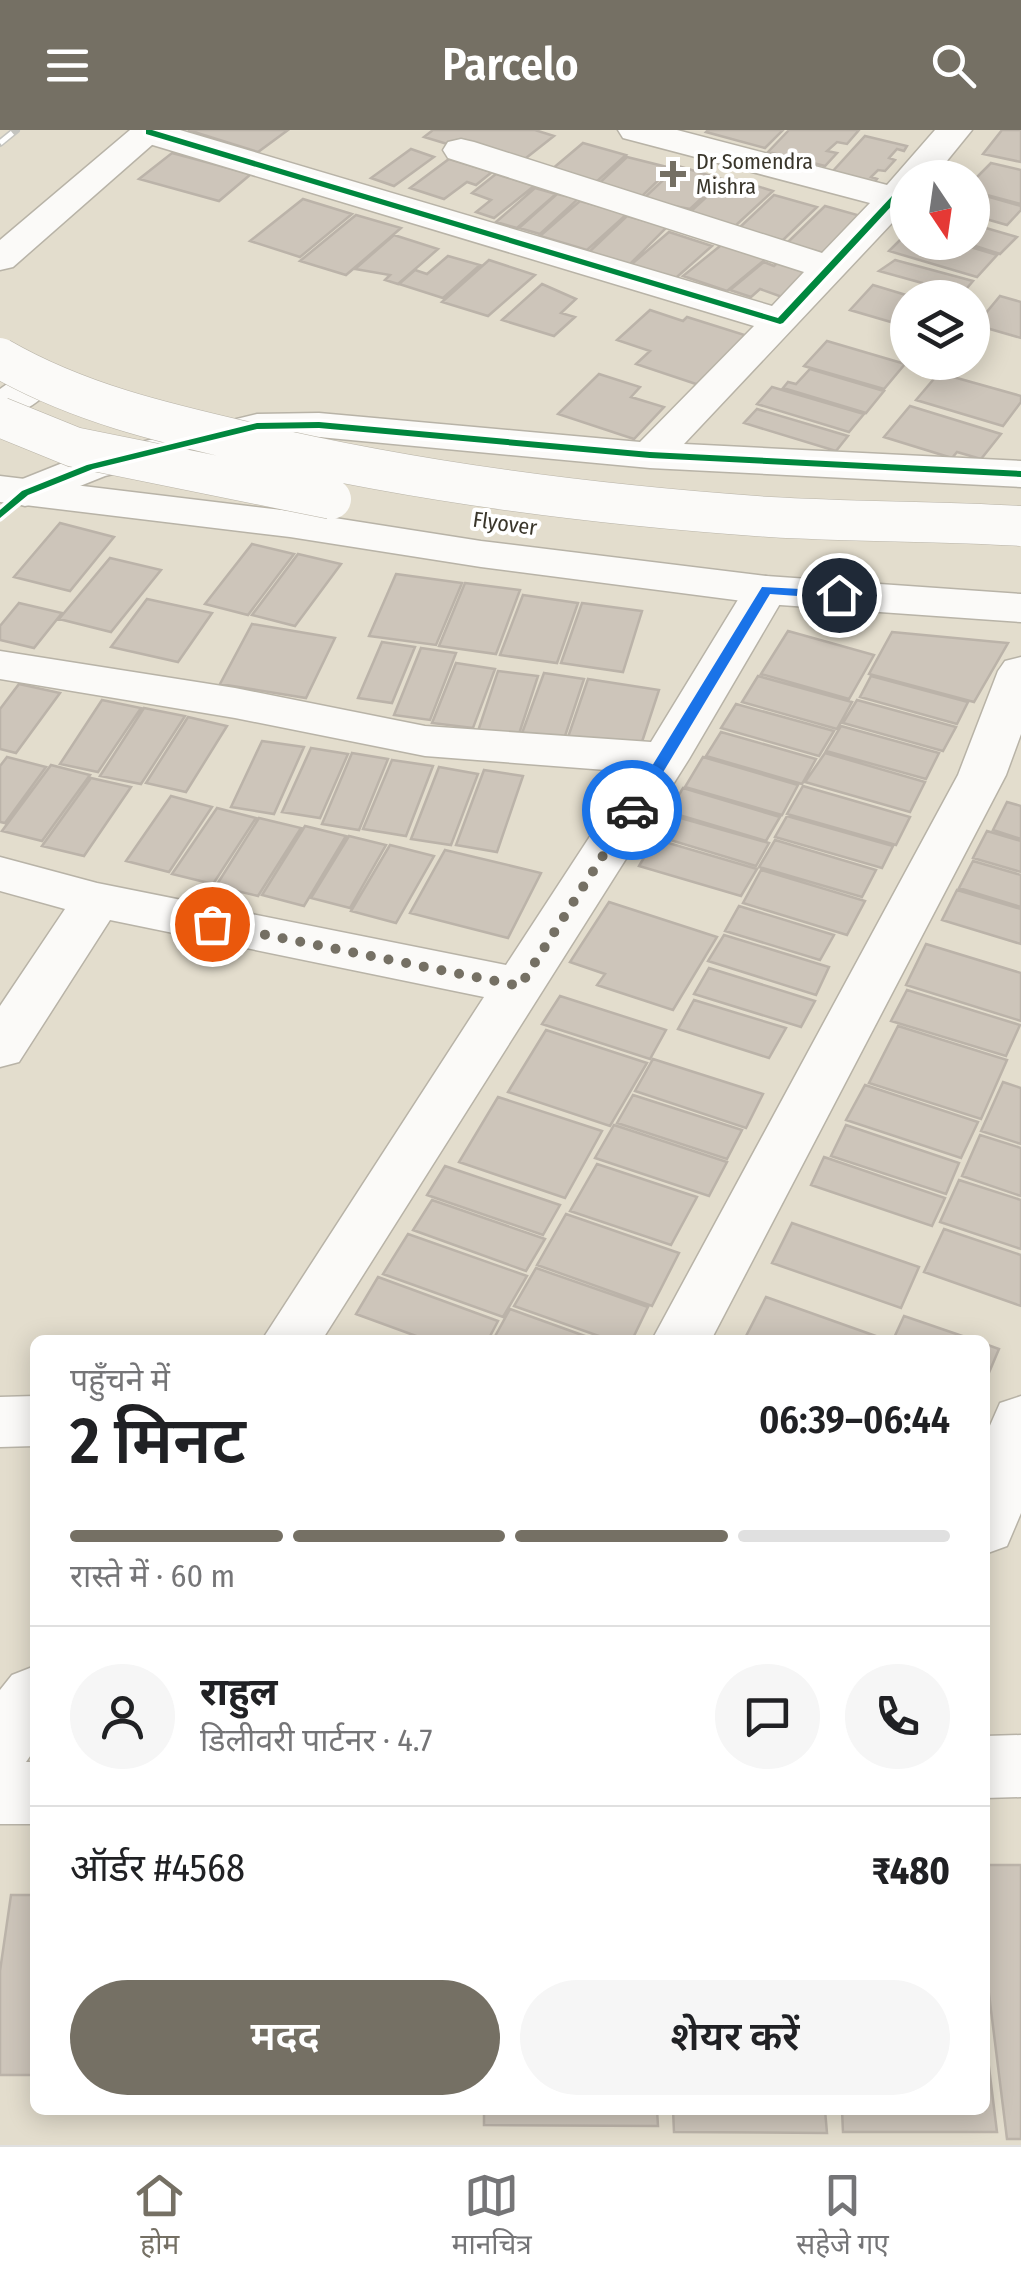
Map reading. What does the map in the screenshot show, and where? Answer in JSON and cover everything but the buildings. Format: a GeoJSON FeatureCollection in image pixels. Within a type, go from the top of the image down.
{"type":"FeatureCollection","features":[{"type":"Feature","properties":{"kind":"street"},"geometry":{"type":"LineString","coordinates":[[636,130],[890,184]]}},
{"type":"Feature","properties":{"kind":"street"},"geometry":{"type":"LineString","coordinates":[[928,160],[954,130]]}},
{"type":"Feature","properties":{"kind":"street"},"geometry":{"type":"LineString","coordinates":[[0,259],[150,131],[780,321]]}},
{"type":"Feature","properties":{"kind":"street"},"geometry":{"type":"LineString","coordinates":[[461,150],[830,268]]}},
{"type":"Feature","properties":{"kind":"street"},"geometry":{"type":"LineString","coordinates":[[650,455],[890,203]]}},
{"type":"Feature","properties":{"kind":"street","name":"Flyover"},"geometry":{"type":"LineString","coordinates":[[0,358],[38,381],[88,402],[320,461],[574,499],[774,517],[1021,526]]}},
{"type":"Feature","properties":{"kind":"street"},"geometry":{"type":"LineString","coordinates":[[0,407],[38,381]]}},
{"type":"Feature","properties":{"kind":"street","name":"Flyover"},"geometry":{"type":"LineString","coordinates":[[0,417],[74,448],[312,496],[574,532],[1021,558]]}},
{"type":"Feature","properties":{"kind":"street"},"geometry":{"type":"LineString","coordinates":[[8,499],[90,467],[257,426],[319,425],[650,455],[1021,474]]}},
{"type":"Feature","properties":{"kind":"street"},"geometry":{"type":"LineString","coordinates":[[8,499],[290,524],[481,554],[766,590],[1021,608]]}},
{"type":"Feature","properties":{"kind":"street"},"geometry":{"type":"LineString","coordinates":[[294,1335],[665,759],[766,590]]}},
{"type":"Feature","properties":{"kind":"street"},"geometry":{"type":"LineString","coordinates":[[0,664],[425,741],[665,759]]}},
{"type":"Feature","properties":{"kind":"street"},"geometry":{"type":"LineString","coordinates":[[684,1335],[1002,778],[1021,671]]}},
{"type":"Feature","properties":{"kind":"street"},"geometry":{"type":"LineString","coordinates":[[0,874],[97,900],[520,986]]}},
{"type":"Feature","properties":{"kind":"street"},"geometry":{"type":"LineString","coordinates":[[0,1048],[97,900]]}},
{"type":"Feature","properties":{"kind":"street"},"geometry":{"type":"LineString","coordinates":[[0,1422],[30,1421]]}},
{"type":"Feature","properties":{"kind":"street"},"geometry":{"type":"LineString","coordinates":[[990,1513],[1020,1427]]}},
{"type":"Feature","properties":{"kind":"street"},"geometry":{"type":"LineString","coordinates":[[0,1743],[30,1703]]}},
{"type":"Feature","properties":{"kind":"street"},"geometry":{"type":"LineString","coordinates":[[990,1767],[1021,1766]]}},
{"type":"Feature","properties":{"kind":"street"},"geometry":{"type":"LineString","coordinates":[[0,1794],[30,1792]]}},
{"type":"Feature","properties":{"kind":"railway"},"geometry":{"type":"LineString","coordinates":[[0,143],[16,130]]}},
{"type":"Feature","properties":{"kind":"cycle path"},"geometry":{"type":"LineString","coordinates":[[149,132],[780,321],[890,203]]}},
{"type":"Feature","properties":{"kind":"cycle path"},"geometry":{"type":"LineString","coordinates":[[0,515],[25,493],[90,467],[257,426],[319,425],[650,455],[1021,474]]}},
{"type":"Feature","properties":{"kind":"way so far"},"geometry":{"type":"LineString","coordinates":[[212,924],[520,986],[632,810]]}},
{"type":"Feature","properties":{"kind":"place","name":"Dr Somendra Mishra"},"geometry":{"type":"Point","coordinates":[673,174]}},
{"type":"Feature","properties":{"kind":"route"},"geometry":{"type":"LineString","coordinates":[[632,810],[766,590],[839,595]]}}]}
